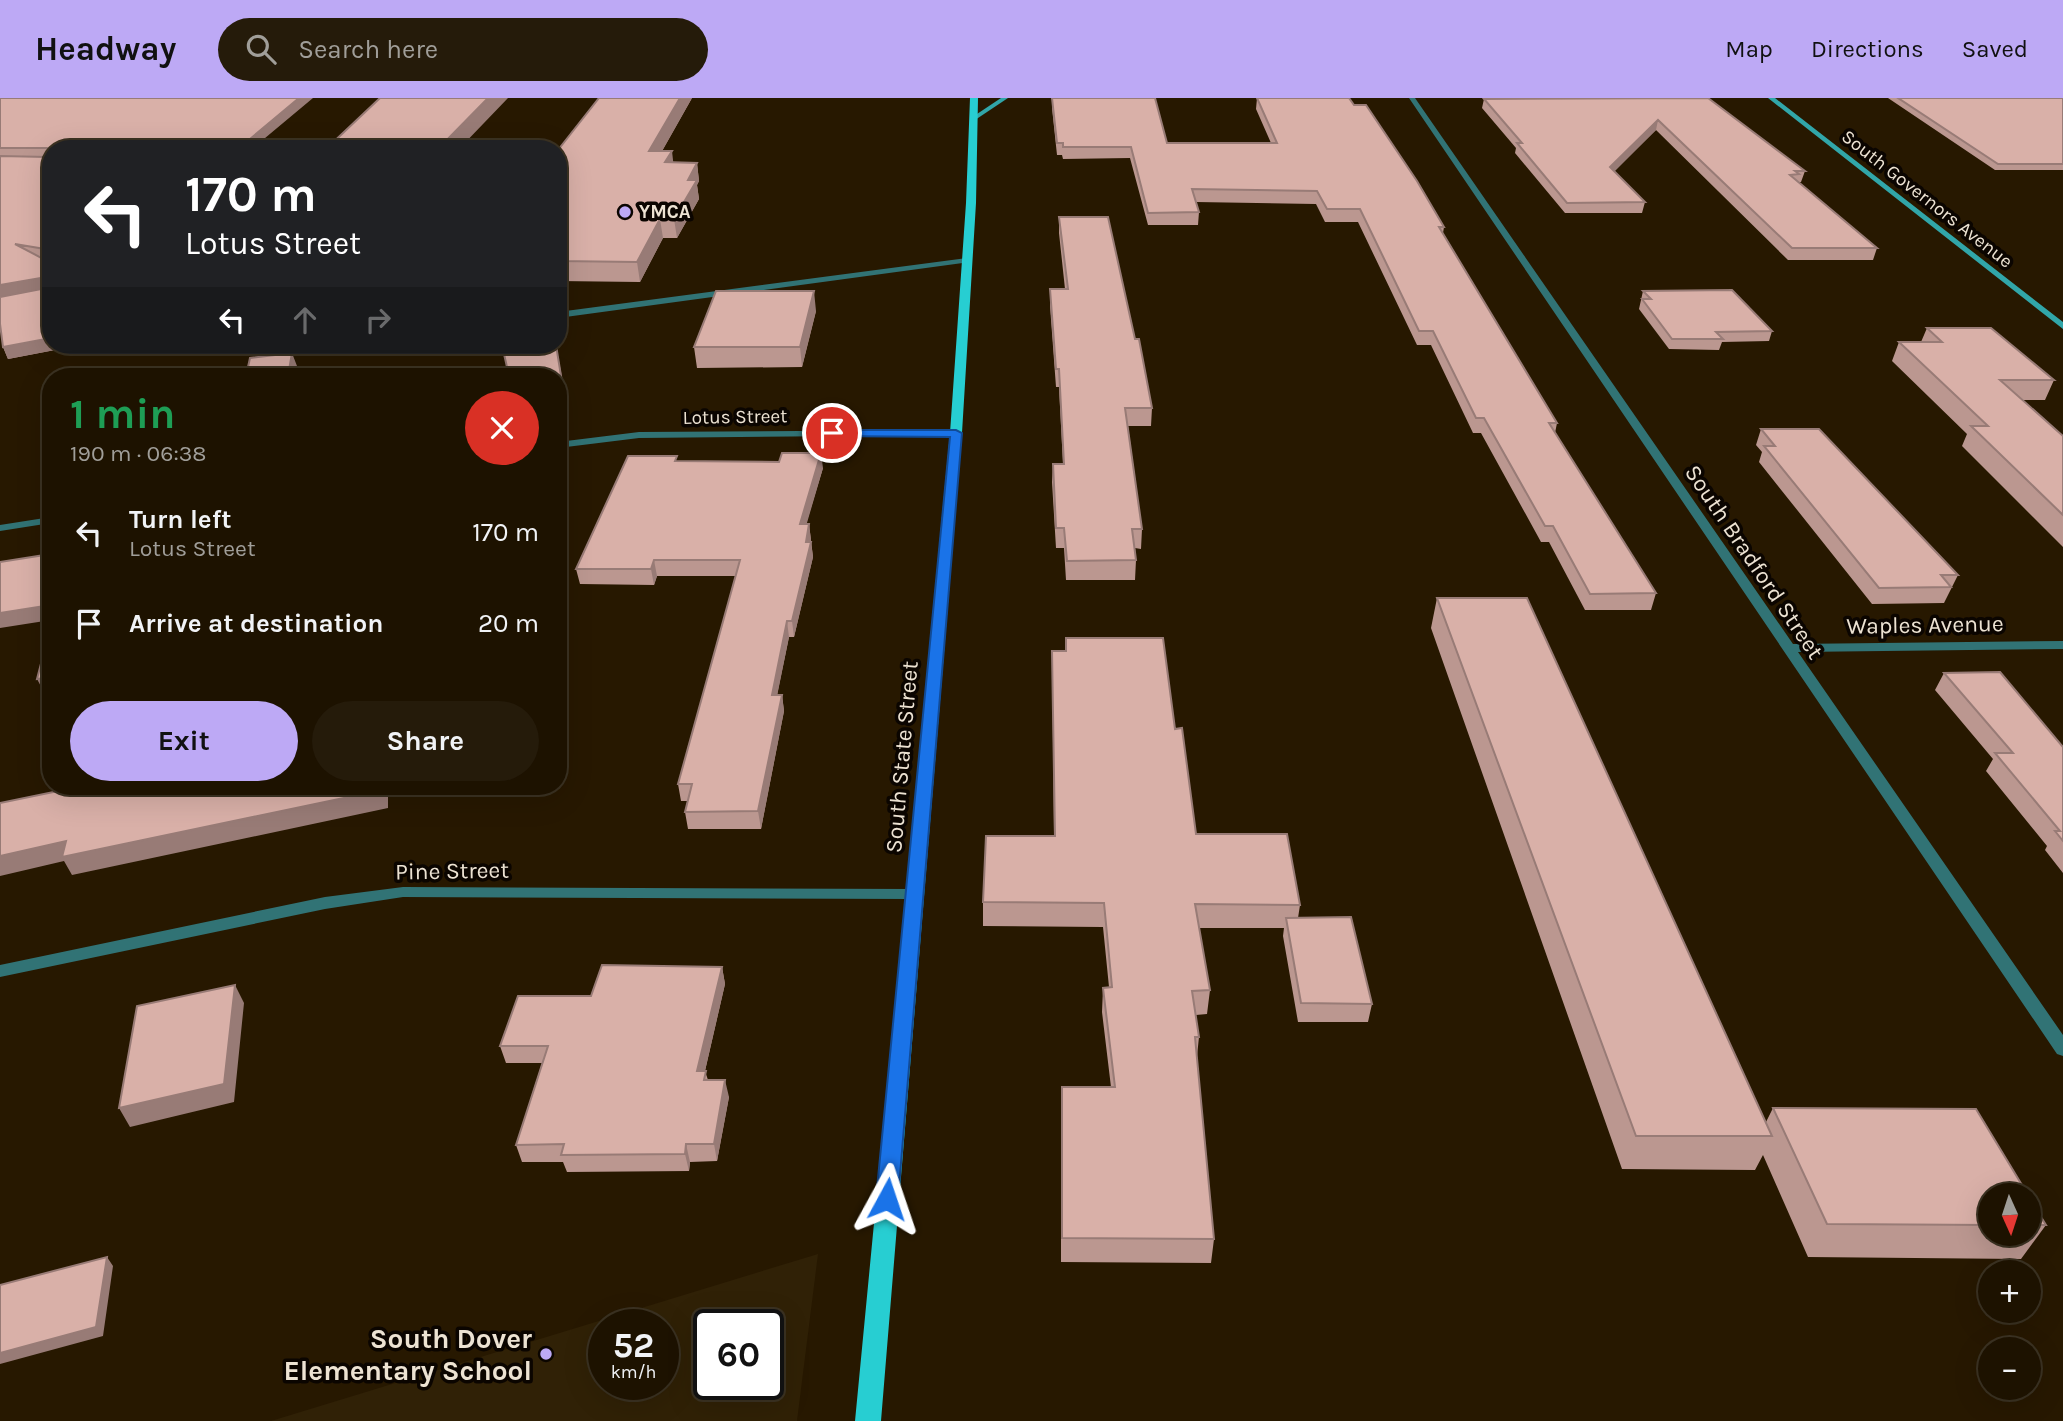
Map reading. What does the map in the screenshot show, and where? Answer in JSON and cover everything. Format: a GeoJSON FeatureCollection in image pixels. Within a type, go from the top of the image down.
{"type":"FeatureCollection","features":[{"type":"Feature","properties":{"kind":"main road","name":"South State Street"},"geometry":{"type":"LineString","coordinates":[[868,1421],[956,433],[974,98]]}},
{"type":"Feature","properties":{"kind":"main road"},"geometry":{"type":"LineString","coordinates":[[973,119],[1005,98]]}},
{"type":"Feature","properties":{"kind":"main road","name":"South Governors Avenue"},"geometry":{"type":"LineString","coordinates":[[1771,98],[2063,326]]}},
{"type":"Feature","properties":{"kind":"street","name":"South Bradford Street"},"geometry":{"type":"LineString","coordinates":[[1412,98],[2063,1049]]}},
{"type":"Feature","properties":{"kind":"street"},"geometry":{"type":"LineString","coordinates":[[567,314],[967,260]]}},
{"type":"Feature","properties":{"kind":"street","name":"Lotus Street"},"geometry":{"type":"LineString","coordinates":[[567,444],[639,435],[956,433]]}},
{"type":"Feature","properties":{"kind":"street"},"geometry":{"type":"LineString","coordinates":[[0,528],[42,521]]}},
{"type":"Feature","properties":{"kind":"street","name":"Waples Avenue"},"geometry":{"type":"LineString","coordinates":[[1787,648],[2063,645]]}},
{"type":"Feature","properties":{"kind":"street","name":"Pine Street"},"geometry":{"type":"LineString","coordinates":[[0,971],[325,903],[392,893],[913,894]]}},
{"type":"Feature","properties":{"kind":"shaded area","name":"South Dover Elementary School"},"geometry":{"type":"Polygon","coordinates":[[[818,1254],[797,1421],[271,1421],[588,1324],[588,1400],[679,1400],[679,1309],[638,1309],[818,1254]]]}},
{"type":"Feature","properties":{"kind":"building"},"geometry":{"type":"Polygon","coordinates":[[[0,98],[299,98],[249,140],[42,140],[42,148],[0,148],[0,98]]]}},
{"type":"Feature","properties":{"kind":"building"},"geometry":{"type":"Polygon","coordinates":[[[380,98],[488,98],[447,140],[336,140],[380,98]]]}},
{"type":"Feature","properties":{"kind":"building","name":"YMCA"},"geometry":{"type":"Polygon","coordinates":[[[599,98],[680,98],[649,151],[672,151],[665,162],[697,163],[688,180],[697,180],[674,219],[660,219],[637,262],[567,261],[566,140],[599,98]]]}},
{"type":"Feature","properties":{"kind":"building"},"geometry":{"type":"Polygon","coordinates":[[[1052,98],[1155,98],[1167,143],[1277,143],[1257,98],[1349,98],[1354,105],[1366,105],[1417,181],[1444,227],[1439,227],[1557,423],[1549,423],[1656,593],[1590,594],[1553,526],[1545,526],[1484,418],[1476,418],[1433,331],[1419,331],[1360,209],[1327,209],[1317,191],[1192,189],[1199,212],[1148,213],[1131,147],[1063,147],[1063,143],[1057,143],[1052,98]]]}},
{"type":"Feature","properties":{"kind":"building"},"geometry":{"type":"Polygon","coordinates":[[[1708,98],[1805,171],[1795,171],[1799,174],[1790,175],[1877,248],[1792,248],[1658,120],[1610,167],[1645,202],[1567,203],[1517,143],[1522,143],[1484,99],[1708,98]]]}},
{"type":"Feature","properties":{"kind":"building"},"geometry":{"type":"Polygon","coordinates":[[[1898,98],[2063,98],[2063,164],[1998,164],[1898,98]]]}},
{"type":"Feature","properties":{"kind":"building"},"geometry":{"type":"Polygon","coordinates":[[[0,156],[42,157],[42,248],[15,244],[42,258],[42,278],[0,285],[0,156]]]}},
{"type":"Feature","properties":{"kind":"building"},"geometry":{"type":"Polygon","coordinates":[[[1059,217],[1108,217],[1135,339],[1139,339],[1152,408],[1125,408],[1142,529],[1132,529],[1136,560],[1067,561],[1064,528],[1056,528],[1053,464],[1064,464],[1059,369],[1056,369],[1050,289],[1068,289],[1059,217]]]}},
{"type":"Feature","properties":{"kind":"building"},"geometry":{"type":"Polygon","coordinates":[[[42,289],[42,340],[3,347],[0,297],[42,289]]]}},
{"type":"Feature","properties":{"kind":"building"},"geometry":{"type":"Polygon","coordinates":[[[1732,290],[1772,331],[1716,332],[1723,339],[1672,339],[1642,299],[1651,299],[1643,291],[1732,290]]]}},
{"type":"Feature","properties":{"kind":"building"},"geometry":{"type":"Polygon","coordinates":[[[716,291],[814,291],[800,347],[694,347],[716,291]]]}},
{"type":"Feature","properties":{"kind":"building"},"geometry":{"type":"Polygon","coordinates":[[[1927,328],[1991,328],[2054,380],[2000,380],[2063,436],[2063,515],[1971,426],[1988,426],[1899,342],[1942,342],[1927,328]]]}},
{"type":"Feature","properties":{"kind":"building"},"geometry":{"type":"Polygon","coordinates":[[[292,354],[289,368],[248,368],[250,358],[292,354]]]}},
{"type":"Feature","properties":{"kind":"building"},"geometry":{"type":"Polygon","coordinates":[[[504,354],[557,354],[560,368],[507,368],[504,354]]]}},
{"type":"Feature","properties":{"kind":"building"},"geometry":{"type":"Polygon","coordinates":[[[1761,429],[1819,429],[1958,575],[1941,575],[1951,587],[1879,588],[1764,446],[1775,446],[1761,429]]]}},
{"type":"Feature","properties":{"kind":"building"},"geometry":{"type":"Polygon","coordinates":[[[782,453],[821,453],[800,524],[809,524],[806,542],[811,542],[792,621],[787,621],[772,695],[782,695],[758,811],[685,812],[692,784],[678,784],[740,560],[654,560],[651,569],[576,569],[628,456],[677,456],[675,461],[779,462],[782,453]]]}},
{"type":"Feature","properties":{"kind":"building"},"geometry":{"type":"Polygon","coordinates":[[[42,555],[42,606],[0,613],[0,562],[42,555]]]}},
{"type":"Feature","properties":{"kind":"building"},"geometry":{"type":"Polygon","coordinates":[[[1437,598],[1527,598],[1772,1136],[1636,1136],[1437,598]]]}},
{"type":"Feature","properties":{"kind":"building"},"geometry":{"type":"Polygon","coordinates":[[[1066,638],[1163,638],[1175,729],[1182,728],[1196,834],[1287,834],[1300,905],[1195,904],[1210,990],[1192,991],[1199,1037],[1195,1037],[1214,1239],[1062,1238],[1062,1087],[1115,1087],[1103,988],[1112,987],[1104,903],[983,902],[986,836],[1055,836],[1052,651],[1066,651],[1066,638]]]}},
{"type":"Feature","properties":{"kind":"building"},"geometry":{"type":"Polygon","coordinates":[[[42,660],[42,678],[37,679],[42,660]]]}},
{"type":"Feature","properties":{"kind":"building"},"geometry":{"type":"Polygon","coordinates":[[[2000,672],[2063,747],[2063,841],[2055,831],[2060,831],[1995,753],[2013,753],[1944,673],[2000,672]]]}},
{"type":"Feature","properties":{"kind":"building"},"geometry":{"type":"Polygon","coordinates":[[[42,794],[358,795],[62,857],[66,841],[0,856],[0,803],[42,794]]]}},
{"type":"Feature","properties":{"kind":"building"},"geometry":{"type":"Polygon","coordinates":[[[1351,917],[1372,1004],[1301,1003],[1286,918],[1351,917]]]}},
{"type":"Feature","properties":{"kind":"building"},"geometry":{"type":"Polygon","coordinates":[[[602,965],[722,967],[697,1071],[706,1071],[704,1080],[725,1080],[714,1144],[686,1144],[685,1154],[561,1155],[564,1144],[516,1145],[548,1046],[500,1046],[518,996],[591,996],[602,965]]]}},
{"type":"Feature","properties":{"kind":"building"},"geometry":{"type":"Polygon","coordinates":[[[235,985],[224,1084],[119,1108],[137,1006],[235,985]]]}},
{"type":"Feature","properties":{"kind":"building"},"geometry":{"type":"Polygon","coordinates":[[[1773,1108],[1976,1109],[2021,1183],[1978,1183],[1978,1225],[1827,1224],[1773,1108]]]}},
{"type":"Feature","properties":{"kind":"building"},"geometry":{"type":"Polygon","coordinates":[[[107,1257],[96,1327],[0,1353],[0,1285],[107,1257]]]}},
{"type":"Feature","properties":{"kind":"place","name":"YMCA"},"geometry":{"type":"Point","coordinates":[625,212]}},
{"type":"Feature","properties":{"kind":"place","name":"South Dover Elementary School"},"geometry":{"type":"Point","coordinates":[546,1354]}},
{"type":"Feature","properties":{"kind":"route"},"geometry":{"type":"LineString","coordinates":[[832,433],[956,433],[887,1199]]}}]}
